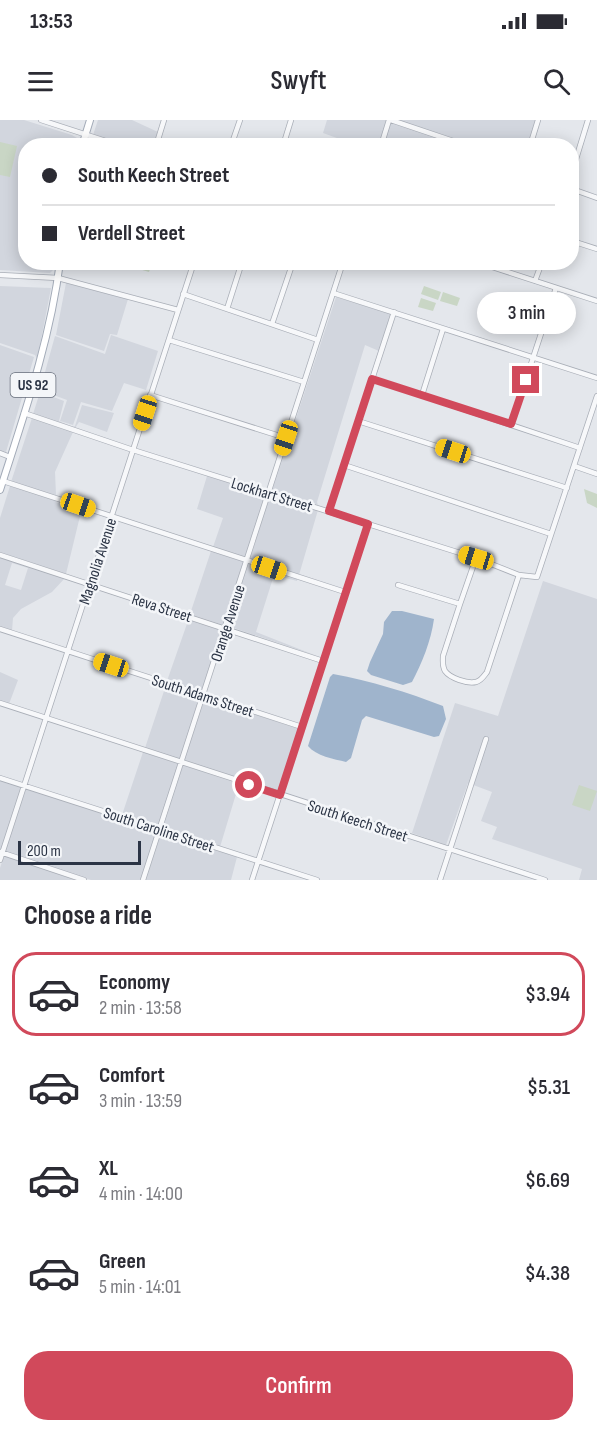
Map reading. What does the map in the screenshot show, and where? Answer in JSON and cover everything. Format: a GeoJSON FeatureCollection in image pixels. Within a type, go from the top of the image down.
{"type":"FeatureCollection","features":[{"type":"Feature","properties":{"kind":"main road"},"geometry":{"type":"LineString","coordinates":[[84,138],[90,120]]}},
{"type":"Feature","properties":{"kind":"main road","name":"US 92"},"geometry":{"type":"LineString","coordinates":[[0,490],[44,348],[59,270]]}},
{"type":"Feature","properties":{"kind":"street"},"geometry":{"type":"LineString","coordinates":[[41,120],[97,138]]}},
{"type":"Feature","properties":{"kind":"street"},"geometry":{"type":"LineString","coordinates":[[158,138],[164,120]]}},
{"type":"Feature","properties":{"kind":"street"},"geometry":{"type":"LineString","coordinates":[[234,138],[240,120]]}},
{"type":"Feature","properties":{"kind":"street"},"geometry":{"type":"LineString","coordinates":[[285,138],[291,120]]}},
{"type":"Feature","properties":{"kind":"street"},"geometry":{"type":"LineString","coordinates":[[384,138],[390,120],[444,138]]}},
{"type":"Feature","properties":{"kind":"street"},"geometry":{"type":"LineString","coordinates":[[532,138],[538,120]]}},
{"type":"Feature","properties":{"kind":"street"},"geometry":{"type":"LineString","coordinates":[[579,149],[588,120]]}},
{"type":"Feature","properties":{"kind":"street"},"geometry":{"type":"LineString","coordinates":[[579,192],[597,198]]}},
{"type":"Feature","properties":{"kind":"street"},"geometry":{"type":"LineString","coordinates":[[579,243],[597,249]]}},
{"type":"Feature","properties":{"kind":"street","name":"Magnolia Avenue"},"geometry":{"type":"LineString","coordinates":[[0,860],[191,270]]}},
{"type":"Feature","properties":{"kind":"street"},"geometry":{"type":"LineString","coordinates":[[227,309],[239,270]]}},
{"type":"Feature","properties":{"kind":"street"},"geometry":{"type":"LineString","coordinates":[[272,324],[290,270]]}},
{"type":"Feature","properties":{"kind":"street","name":"Orange Avenue"},"geometry":{"type":"LineString","coordinates":[[144,880],[340,270]]}},
{"type":"Feature","properties":{"kind":"street"},"geometry":{"type":"LineString","coordinates":[[505,270],[597,301]]}},
{"type":"Feature","properties":{"kind":"street"},"geometry":{"type":"LineString","coordinates":[[535,281],[539,270]]}},
{"type":"Feature","properties":{"kind":"street"},"geometry":{"type":"LineString","coordinates":[[0,275],[58,278],[178,310]]}},
{"type":"Feature","properties":{"kind":"street"},"geometry":{"type":"LineString","coordinates":[[511,424],[556,288]]}},
{"type":"Feature","properties":{"kind":"street"},"geometry":{"type":"LineString","coordinates":[[333,292],[597,378]]}},
{"type":"Feature","properties":{"kind":"street"},"geometry":{"type":"LineString","coordinates":[[183,294],[318,340]]}},
{"type":"Feature","properties":{"kind":"street"},"geometry":{"type":"LineString","coordinates":[[329,511],[394,312]]}},
{"type":"Feature","properties":{"kind":"street"},"geometry":{"type":"LineString","coordinates":[[422,395],[443,329]]}},
{"type":"Feature","properties":{"kind":"street"},"geometry":{"type":"LineString","coordinates":[[168,340],[304,382]]}},
{"type":"Feature","properties":{"kind":"street"},"geometry":{"type":"LineString","coordinates":[[372,379],[580,448]]}},
{"type":"Feature","properties":{"kind":"street"},"geometry":{"type":"LineString","coordinates":[[150,395],[286,438]]}},
{"type":"Feature","properties":{"kind":"street"},"geometry":{"type":"LineString","coordinates":[[344,465],[552,534],[597,396]]}},
{"type":"Feature","properties":{"kind":"street","name":"Lockhart Street"},"geometry":{"type":"LineString","coordinates":[[24,413],[133,450],[476,558],[519,574],[537,578],[552,534]]}},
{"type":"Feature","properties":{"kind":"street"},"geometry":{"type":"LineString","coordinates":[[358,421],[567,488]]}},
{"type":"Feature","properties":{"kind":"street"},"geometry":{"type":"LineString","coordinates":[[0,453],[10,457]]}},
{"type":"Feature","properties":{"kind":"street"},"geometry":{"type":"LineString","coordinates":[[574,466],[597,474]]}},
{"type":"Feature","properties":{"kind":"street"},"geometry":{"type":"LineString","coordinates":[[3,481],[345,592]]}},
{"type":"Feature","properties":{"kind":"street"},"geometry":{"type":"LineString","coordinates":[[252,880],[368,524]]}},
{"type":"Feature","properties":{"kind":"street","name":"Reva Street"},"geometry":{"type":"LineString","coordinates":[[0,555],[323,661]]}},
{"type":"Feature","properties":{"kind":"street"},"geometry":{"type":"LineString","coordinates":[[476,558],[443,656],[442,665],[451,677],[475,682],[481,680],[487,672],[519,574]]}},
{"type":"Feature","properties":{"kind":"street"},"geometry":{"type":"LineString","coordinates":[[398,585],[460,604]]}},
{"type":"Feature","properties":{"kind":"street","name":"South Adams Street"},"geometry":{"type":"LineString","coordinates":[[0,629],[302,728]]}},
{"type":"Feature","properties":{"kind":"street","name":"South Keech Street"},"geometry":{"type":"LineString","coordinates":[[0,703],[545,880]]}},
{"type":"Feature","properties":{"kind":"street"},"geometry":{"type":"LineString","coordinates":[[440,880],[486,739]]}},
{"type":"Feature","properties":{"kind":"street","name":"South Caroline Street"},"geometry":{"type":"LineString","coordinates":[[0,778],[317,880]]}},
{"type":"Feature","properties":{"kind":"street"},"geometry":{"type":"LineString","coordinates":[[1,853],[84,880]]}},
{"type":"Feature","properties":{"kind":"shaded area"},"geometry":{"type":"Polygon","coordinates":[[[0,120],[24,120],[72,135],[77,138],[18,138],[18,270],[53,270],[50,273],[0,270],[0,120]]]}},
{"type":"Feature","properties":{"kind":"shaded area"},"geometry":{"type":"Polygon","coordinates":[[[98,120],[132,120],[158,132],[156,138],[103,138],[93,135],[98,120]]]}},
{"type":"Feature","properties":{"kind":"shaded area"},"geometry":{"type":"Polygon","coordinates":[[[327,120],[387,120],[381,138],[337,138],[323,133],[327,120]]]}},
{"type":"Feature","properties":{"kind":"shaded area"},"geometry":{"type":"Polygon","coordinates":[[[398,120],[536,120],[530,138],[453,138],[398,120]]]}},
{"type":"Feature","properties":{"kind":"shaded area"},"geometry":{"type":"Polygon","coordinates":[[[391,122],[438,138],[386,138],[391,122]]]}},
{"type":"Feature","properties":{"kind":"shaded area"},"geometry":{"type":"Polygon","coordinates":[[[66,283],[128,299],[117,335],[110,334],[104,351],[56,335],[66,283]]]}},
{"type":"Feature","properties":{"kind":"shaded area"},"geometry":{"type":"Polygon","coordinates":[[[0,286],[51,288],[36,360],[35,355],[0,343],[0,286]]]}},
{"type":"Feature","properties":{"kind":"shaded area"},"geometry":{"type":"Polygon","coordinates":[[[336,297],[391,314],[379,351],[365,345],[317,502],[318,505],[272,491],[336,297]]]}},
{"type":"Feature","properties":{"kind":"shaded area"},"geometry":{"type":"Polygon","coordinates":[[[111,335],[158,351],[146,390],[124,383],[112,411],[81,402],[73,425],[60,421],[67,400],[40,390],[55,336],[105,354],[111,335]]]}},
{"type":"Feature","properties":{"kind":"shaded area"},"geometry":{"type":"Polygon","coordinates":[[[0,345],[34,357],[6,452],[0,450],[0,345]]]}},
{"type":"Feature","properties":{"kind":"shaded area"},"geometry":{"type":"Polygon","coordinates":[[[40,392],[64,401],[59,421],[73,427],[82,405],[114,413],[107,432],[79,422],[75,428],[33,414],[40,392]]]}},
{"type":"Feature","properties":{"kind":"shaded area"},"geometry":{"type":"Polygon","coordinates":[[[32,418],[73,432],[55,472],[56,495],[11,482],[32,418]]]}},
{"type":"Feature","properties":{"kind":"shaded area"},"geometry":{"type":"Polygon","coordinates":[[[207,476],[266,494],[245,558],[213,547],[223,518],[197,509],[207,476]]]}},
{"type":"Feature","properties":{"kind":"shaded area"},"geometry":{"type":"Polygon","coordinates":[[[10,486],[56,500],[56,502],[81,512],[66,574],[0,552],[0,518],[10,486]]]}},
{"type":"Feature","properties":{"kind":"shaded area"},"geometry":{"type":"Polygon","coordinates":[[[270,495],[318,510],[299,575],[250,559],[270,495]]]}},
{"type":"Feature","properties":{"kind":"shaded area"},"geometry":{"type":"Polygon","coordinates":[[[211,551],[244,562],[223,625],[190,614],[211,551]]]}},
{"type":"Feature","properties":{"kind":"shaded area"},"geometry":{"type":"Polygon","coordinates":[[[0,557],[65,578],[52,592],[21,609],[13,618],[12,631],[0,627],[0,557]],[[12,563],[5,585],[21,590],[28,568],[12,563]]]}},
{"type":"Feature","properties":{"kind":"shaded area"},"geometry":{"type":"Polygon","coordinates":[[[248,563],[297,579],[297,581],[274,575],[256,632],[317,656],[228,626],[248,563]]]}},
{"type":"Feature","properties":{"kind":"shaded area"},"geometry":{"type":"Polygon","coordinates":[[[543,581],[597,599],[597,880],[579,880],[582,869],[492,839],[497,827],[481,821],[492,792],[468,783],[446,845],[412,833],[455,703],[498,716],[543,581]]]}},
{"type":"Feature","properties":{"kind":"shaded area"},"geometry":{"type":"Polygon","coordinates":[[[189,618],[222,629],[202,692],[167,681],[189,618]]]}},
{"type":"Feature","properties":{"kind":"shaded area"},"geometry":{"type":"Polygon","coordinates":[[[0,672],[18,680],[9,704],[0,701],[0,672]]]}},
{"type":"Feature","properties":{"kind":"shaded area"},"geometry":{"type":"Polygon","coordinates":[[[166,685],[200,696],[180,760],[145,748],[166,685]]]}},
{"type":"Feature","properties":{"kind":"shaded area"},"geometry":{"type":"Polygon","coordinates":[[[205,698],[299,729],[279,791],[184,761],[205,698]]]}},
{"type":"Feature","properties":{"kind":"shaded area"},"geometry":{"type":"Polygon","coordinates":[[[143,752],[179,764],[158,827],[27,784],[122,815],[143,752]]]}},
{"type":"Feature","properties":{"kind":"shaded area"},"geometry":{"type":"Polygon","coordinates":[[[183,765],[239,784],[220,847],[163,828],[183,765]]]}},
{"type":"Feature","properties":{"kind":"shaded area"},"geometry":{"type":"Polygon","coordinates":[[[0,780],[21,787],[1,850],[0,850],[0,780]]]}},
{"type":"Feature","properties":{"kind":"shaded area"},"geometry":{"type":"Polygon","coordinates":[[[26,789],[157,831],[141,880],[91,880],[5,852],[26,789]]]}},
{"type":"Feature","properties":{"kind":"shaded area"},"geometry":{"type":"Polygon","coordinates":[[[161,833],[237,857],[231,880],[146,880],[161,833]]]}},
{"type":"Feature","properties":{"kind":"shaded area"},"geometry":{"type":"Polygon","coordinates":[[[4,856],[78,880],[0,880],[0,868],[4,856]]]}},
{"type":"Feature","properties":{"kind":"green space"},"geometry":{"type":"Polygon","coordinates":[[[0,142],[17,146],[10,177],[0,175],[0,142]]]}},
{"type":"Feature","properties":{"kind":"green space"},"geometry":{"type":"Polygon","coordinates":[[[424,286],[441,292],[438,300],[421,294],[424,286]]]}},
{"type":"Feature","properties":{"kind":"green space"},"geometry":{"type":"Polygon","coordinates":[[[443,292],[460,298],[457,306],[440,301],[443,292]]]}},
{"type":"Feature","properties":{"kind":"green space"},"geometry":{"type":"Polygon","coordinates":[[[421,298],[436,303],[433,311],[418,307],[421,298]]]}},
{"type":"Feature","properties":{"kind":"green space"},"geometry":{"type":"Polygon","coordinates":[[[491,301],[503,305],[497,323],[479,317],[483,303],[489,305],[491,301]]]}},
{"type":"Feature","properties":{"kind":"green space"},"geometry":{"type":"Polygon","coordinates":[[[584,489],[597,494],[597,508],[587,503],[584,489]]]}},
{"type":"Feature","properties":{"kind":"green space"},"geometry":{"type":"Polygon","coordinates":[[[579,785],[597,791],[590,811],[572,805],[579,785]]]}},
{"type":"Feature","properties":{"kind":"water"},"geometry":{"type":"Polygon","coordinates":[[[392,611],[402,611],[434,619],[428,644],[412,682],[403,685],[371,675],[367,671],[383,634],[384,622],[392,611]]]}},
{"type":"Feature","properties":{"kind":"water"},"geometry":{"type":"Polygon","coordinates":[[[333,674],[389,687],[443,706],[446,719],[439,736],[434,737],[366,716],[362,720],[351,758],[346,762],[325,757],[316,752],[308,746],[330,677],[333,674]]]}},
{"type":"Feature","properties":{"kind":"route"},"geometry":{"type":"LineString","coordinates":[[249,785],[280,795],[368,524],[329,511],[372,379],[511,424],[526,380]]}}]}
